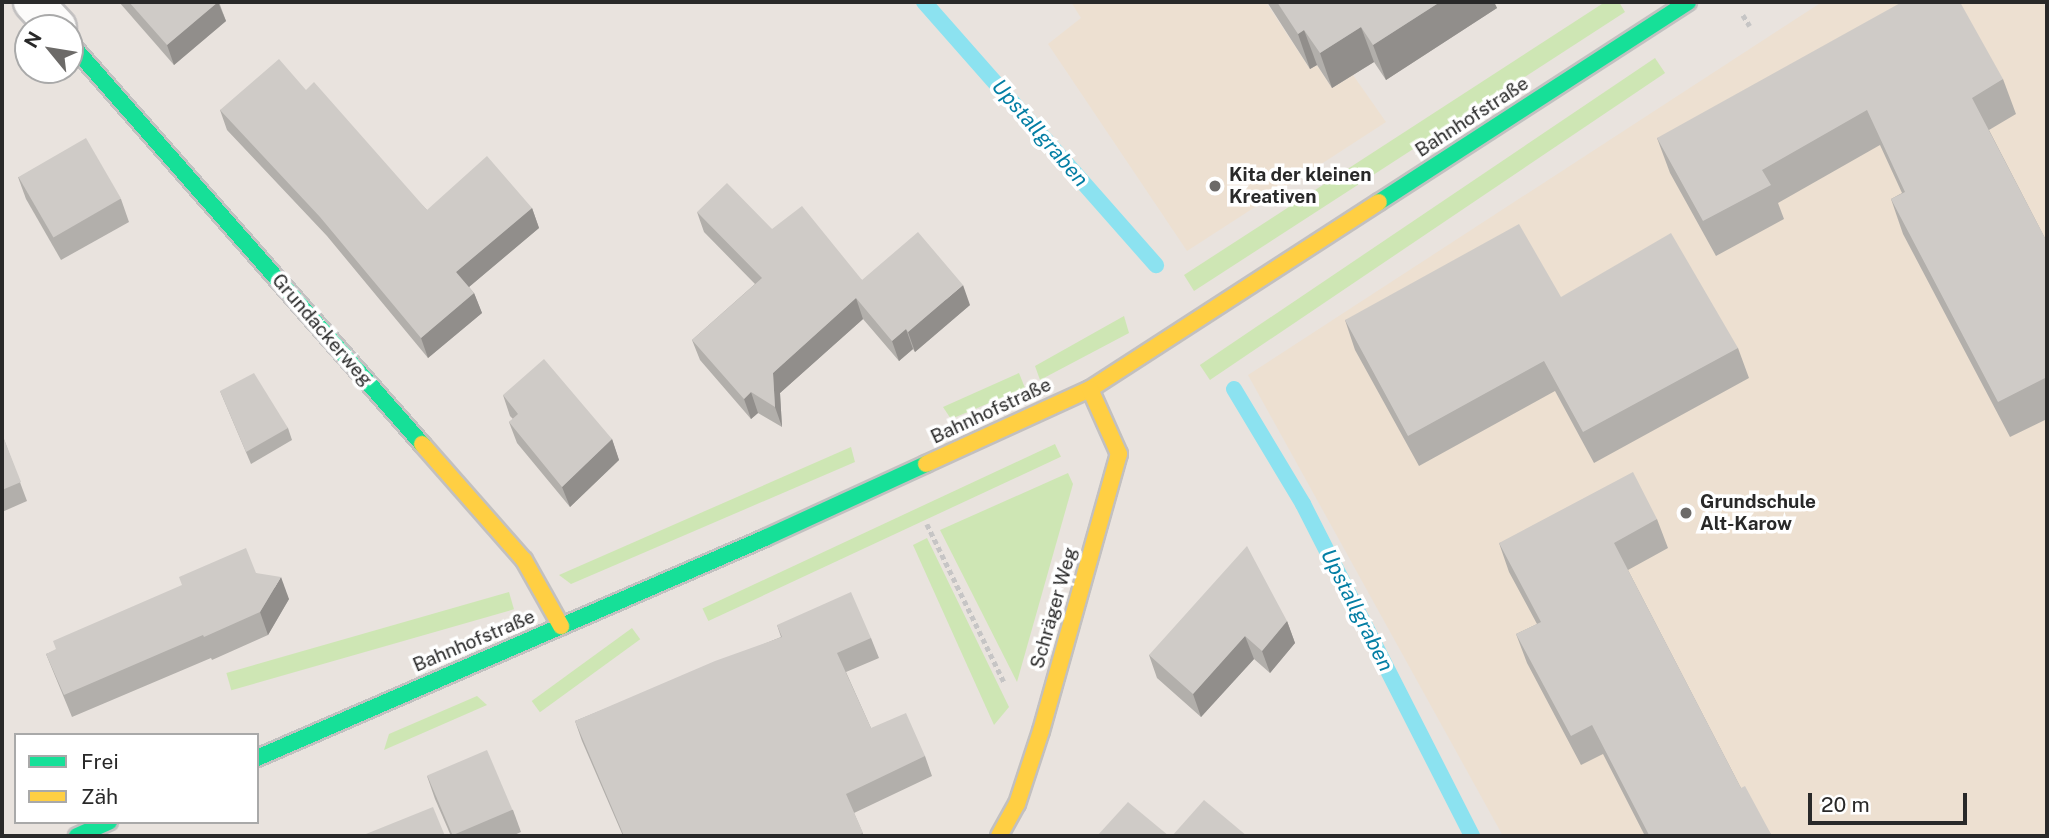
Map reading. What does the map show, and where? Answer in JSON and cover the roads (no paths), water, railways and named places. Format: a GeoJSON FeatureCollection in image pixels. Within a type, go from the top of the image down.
{"type":"FeatureCollection","features":[{"type":"Feature","properties":{"kind":"main road","name":"Bahnhofstraße"},"geometry":{"type":"LineString","coordinates":[[259,757],[765,538],[1090,389],[1688,2]]}},
{"type":"Feature","properties":{"kind":"main road","name":"Grundackerweg"},"geometry":{"type":"LineString","coordinates":[[84,59],[524,560],[561,626]]}},
{"type":"Feature","properties":{"kind":"main road","name":"Schräger Weg"},"geometry":{"type":"LineString","coordinates":[[999,836],[1017,804],[1041,732],[1119,454],[1090,389]]}},
{"type":"Feature","properties":{"kind":"main road"},"geometry":{"type":"LineString","coordinates":[[77,836],[104,824]]}},
{"type":"Feature","properties":{"kind":"waterway","name":"Upstallgraben"},"geometry":{"type":"LineString","coordinates":[[924,2],[1156,265]]}},
{"type":"Feature","properties":{"kind":"waterway","name":"Upstallgraben"},"geometry":{"type":"LineString","coordinates":[[1234,389],[1303,504],[1472,836]]}},
{"type":"Feature","properties":{"kind":"place","name":"Kita der kleinen Kreativen"},"geometry":{"type":"Point","coordinates":[1215,186]}},
{"type":"Feature","properties":{"kind":"place","name":"Grundschule Alt-Karow"},"geometry":{"type":"Point","coordinates":[1686,513]}}]}
